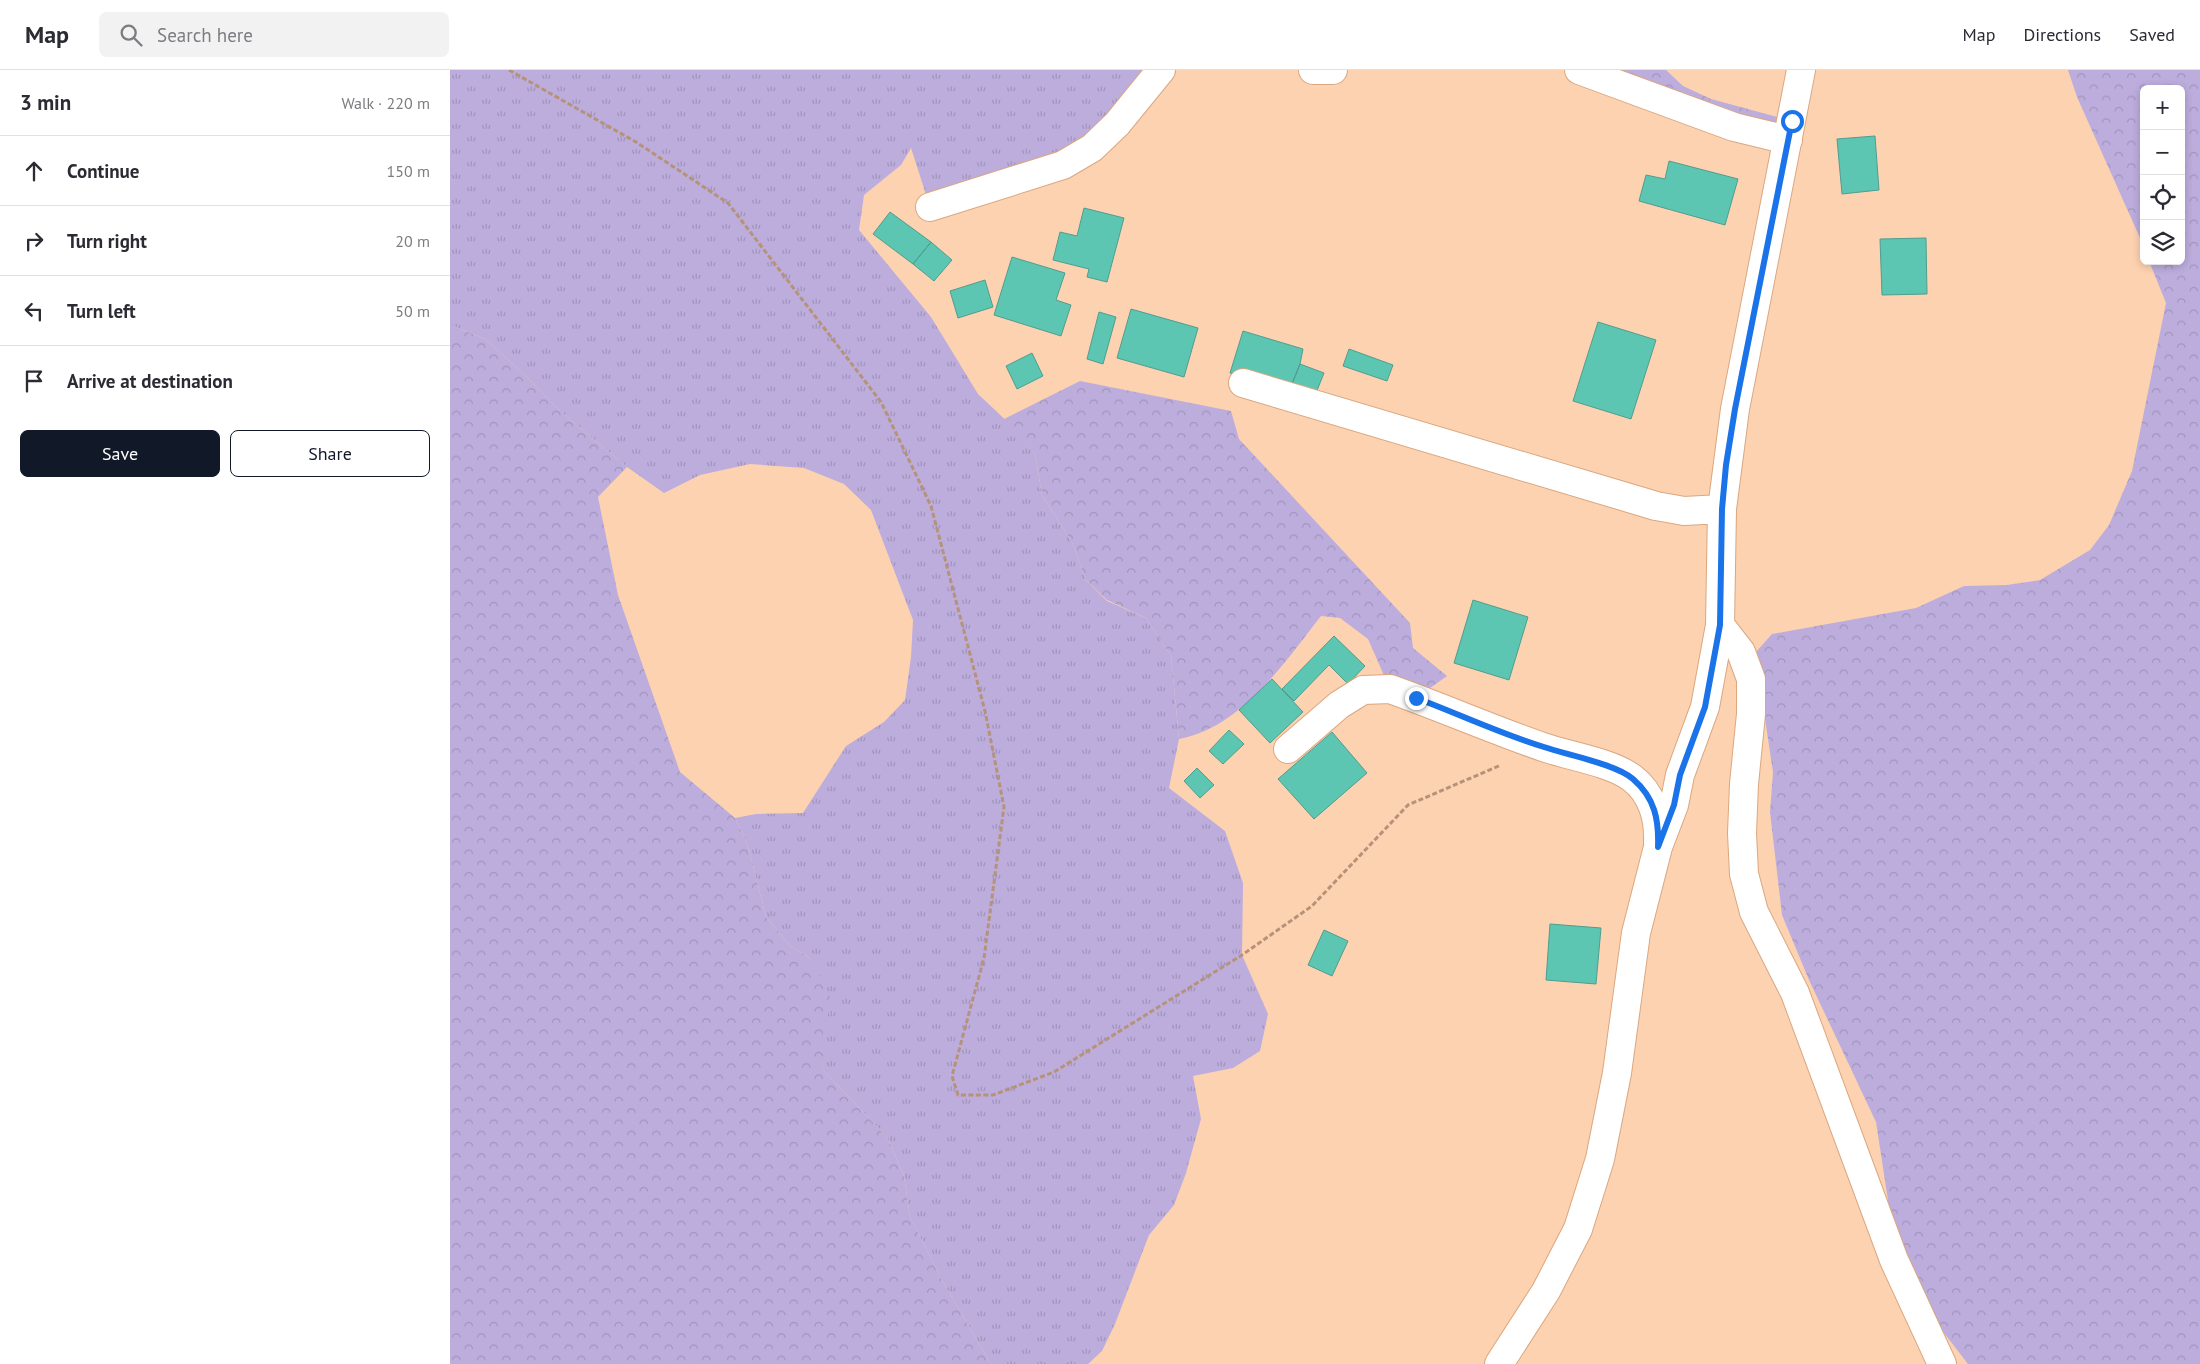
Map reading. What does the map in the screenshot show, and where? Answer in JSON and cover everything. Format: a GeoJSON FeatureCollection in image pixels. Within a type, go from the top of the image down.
{"type":"FeatureCollection","features":[{"type":"Feature","properties":{"kind":"street"},"geometry":{"type":"LineString","coordinates":[[930,207],[1062,165],[1092,148],[1117,124],[1161,70]]}},
{"type":"Feature","properties":{"kind":"street"},"geometry":{"type":"LineString","coordinates":[[1313,70],[1333,70]]}},
{"type":"Feature","properties":{"kind":"street"},"geometry":{"type":"LineString","coordinates":[[1579,70],[1603,77],[1684,110],[1726,124],[1788,140]]}},
{"type":"Feature","properties":{"kind":"street"},"geometry":{"type":"LineString","coordinates":[[1499,1364],[1546,1291],[1578,1229],[1600,1159],[1617,1073],[1636,933],[1658,847],[1674,805],[1680,775],[1705,707],[1720,625],[1722,509],[1735,409],[1801,70]]}},
{"type":"Feature","properties":{"kind":"street"},"geometry":{"type":"LineString","coordinates":[[1243,383],[1656,506],[1684,511],[1722,509]]}},
{"type":"Feature","properties":{"kind":"street"},"geometry":{"type":"LineString","coordinates":[[1720,625],[1741,652],[1751,680],[1751,714],[1744,784],[1742,833],[1744,874],[1754,912],[1795,993],[1894,1260],[1942,1364]]}},
{"type":"Feature","properties":{"kind":"street"},"geometry":{"type":"LineString","coordinates":[[1288,749],[1339,704],[1363,690],[1390,689],[1543,747],[1600,763],[1632,778],[1650,797],[1659,825],[1658,847]]}},
{"type":"Feature","properties":{"kind":"path"},"geometry":{"type":"LineString","coordinates":[[509,70],[636,142],[728,203],[881,402],[930,506],[985,710],[1004,808],[984,958],[952,1076],[958,1094],[993,1094],[1054,1072],[1242,955],[1312,906],[1408,805],[1543,747]]}},
{"type":"Feature","properties":{"kind":"green space"},"geometry":{"type":"Polygon","coordinates":[[[450,70],[1161,70],[1092,148],[930,207],[911,148],[901,165],[864,195],[859,230],[931,317],[978,394],[1013,427],[1035,454],[1042,495],[1072,542],[1086,580],[1107,601],[1146,618],[1171,656],[1179,739],[1169,788],[1225,831],[1243,883],[1242,955],[1268,1014],[1260,1051],[1233,1068],[1193,1076],[1201,1119],[1186,1173],[1174,1205],[1149,1235],[1115,1324],[1102,1351],[1088,1364],[991,1364],[942,1280],[910,1217],[904,1176],[887,1137],[822,1069],[824,1036],[811,959],[790,946],[766,917],[748,846],[735,818],[756,814],[803,813],[846,746],[884,722],[905,700],[911,657],[913,620],[871,510],[844,484],[804,468],[750,464],[700,475],[664,493],[627,467],[559,410],[527,377],[485,339],[450,325],[450,70]]]}},
{"type":"Feature","properties":{"kind":"green space"},"geometry":{"type":"Polygon","coordinates":[[[1579,70],[1666,70],[1683,86],[1711,99],[1792,121],[1788,140],[1579,70]]]}},
{"type":"Feature","properties":{"kind":"green space"},"geometry":{"type":"Polygon","coordinates":[[[2068,70],[2200,70],[2200,1364],[1968,1364],[1914,1294],[1895,1246],[1876,1122],[1809,980],[1782,915],[1770,812],[1773,772],[1755,653],[1772,634],[1916,608],[1964,586],[2007,585],[2040,580],[2090,550],[2109,525],[2132,471],[2166,303],[2151,265],[2185,265],[2185,85],[2140,85],[2140,238],[2077,97],[2068,70]]]}},
{"type":"Feature","properties":{"kind":"green space"},"geometry":{"type":"Polygon","coordinates":[[[450,325],[485,339],[527,377],[559,410],[627,467],[598,497],[618,595],[680,772],[735,818],[748,846],[766,917],[790,946],[811,959],[830,995],[822,1069],[887,1137],[904,1176],[910,1217],[942,1280],[991,1364],[450,1364],[450,325]]]}},
{"type":"Feature","properties":{"kind":"green space"},"geometry":{"type":"Polygon","coordinates":[[[1080,381],[1231,411],[1239,439],[1410,623],[1413,648],[1447,676],[1416,698],[1390,689],[1368,639],[1340,618],[1321,616],[1260,691],[1242,707],[1223,721],[1202,732],[1179,739],[1171,656],[1146,618],[1107,600],[1086,580],[1072,542],[1042,495],[1035,454],[1004,419],[1080,381]]]}},
{"type":"Feature","properties":{"kind":"building"},"geometry":{"type":"Polygon","coordinates":[[[1875,136],[1879,190],[1842,194],[1837,139],[1875,136]]]}},
{"type":"Feature","properties":{"kind":"building"},"geometry":{"type":"Polygon","coordinates":[[[1669,161],[1738,179],[1725,225],[1639,201],[1646,175],[1665,179],[1669,161]]]}},
{"type":"Feature","properties":{"kind":"building"},"geometry":{"type":"Polygon","coordinates":[[[1084,208],[1124,218],[1107,282],[1087,277],[1089,269],[1053,260],[1060,232],[1077,236],[1084,208]]]}},
{"type":"Feature","properties":{"kind":"building"},"geometry":{"type":"Polygon","coordinates":[[[890,212],[931,242],[913,264],[873,234],[890,212]]]}},
{"type":"Feature","properties":{"kind":"building"},"geometry":{"type":"Polygon","coordinates":[[[1926,238],[1927,294],[1882,295],[1880,239],[1926,238]]]}},
{"type":"Feature","properties":{"kind":"building"},"geometry":{"type":"Polygon","coordinates":[[[931,242],[952,260],[934,281],[913,264],[931,242]]]}},
{"type":"Feature","properties":{"kind":"building"},"geometry":{"type":"Polygon","coordinates":[[[1012,257],[1065,273],[1056,300],[1071,305],[1061,336],[994,315],[1012,257]]]}},
{"type":"Feature","properties":{"kind":"building"},"geometry":{"type":"Polygon","coordinates":[[[985,280],[993,307],[958,318],[950,291],[985,280]]]}},
{"type":"Feature","properties":{"kind":"building"},"geometry":{"type":"Polygon","coordinates":[[[1131,309],[1198,328],[1184,377],[1117,358],[1131,309]]]}},
{"type":"Feature","properties":{"kind":"building"},"geometry":{"type":"Polygon","coordinates":[[[1099,312],[1116,317],[1103,364],[1087,359],[1099,312]]]}},
{"type":"Feature","properties":{"kind":"building"},"geometry":{"type":"Polygon","coordinates":[[[1598,322],[1656,340],[1631,419],[1573,401],[1598,322]]]}},
{"type":"Feature","properties":{"kind":"building"},"geometry":{"type":"Polygon","coordinates":[[[1243,331],[1303,349],[1300,364],[1290,389],[1230,373],[1243,331]]]}},
{"type":"Feature","properties":{"kind":"building"},"geometry":{"type":"Polygon","coordinates":[[[1349,349],[1393,365],[1387,381],[1343,366],[1349,349]]]}},
{"type":"Feature","properties":{"kind":"building"},"geometry":{"type":"Polygon","coordinates":[[[1032,353],[1043,376],[1017,389],[1006,366],[1032,353]]]}},
{"type":"Feature","properties":{"kind":"building"},"geometry":{"type":"Polygon","coordinates":[[[1300,364],[1324,373],[1314,398],[1290,389],[1300,364]]]}},
{"type":"Feature","properties":{"kind":"building"},"geometry":{"type":"Polygon","coordinates":[[[1473,600],[1528,617],[1509,680],[1454,663],[1473,600]]]}},
{"type":"Feature","properties":{"kind":"building"},"geometry":{"type":"Polygon","coordinates":[[[1334,636],[1365,666],[1348,684],[1329,665],[1294,701],[1282,689],[1334,636]]]}},
{"type":"Feature","properties":{"kind":"building"},"geometry":{"type":"Polygon","coordinates":[[[1272,679],[1303,712],[1270,743],[1239,710],[1272,679]]]}},
{"type":"Feature","properties":{"kind":"building"},"geometry":{"type":"Polygon","coordinates":[[[1229,730],[1244,744],[1223,764],[1209,751],[1229,730]]]}},
{"type":"Feature","properties":{"kind":"building"},"geometry":{"type":"Polygon","coordinates":[[[1332,732],[1367,773],[1314,819],[1278,779],[1332,732]]]}},
{"type":"Feature","properties":{"kind":"building"},"geometry":{"type":"Polygon","coordinates":[[[1197,768],[1214,785],[1200,798],[1184,781],[1197,768]]]}},
{"type":"Feature","properties":{"kind":"building"},"geometry":{"type":"Polygon","coordinates":[[[1550,924],[1601,928],[1596,984],[1546,980],[1550,924]]]}},
{"type":"Feature","properties":{"kind":"building"},"geometry":{"type":"Polygon","coordinates":[[[1324,930],[1348,941],[1332,976],[1308,965],[1324,930]]]}},
{"type":"Feature","properties":{"kind":"route"},"geometry":{"type":"LineString","coordinates":[[1416,698],[1543,747],[1600,763],[1632,778],[1650,797],[1659,825],[1658,847],[1674,805],[1680,775],[1705,707],[1720,625],[1722,509],[1726,465],[1735,409],[1792,121]]}}]}
